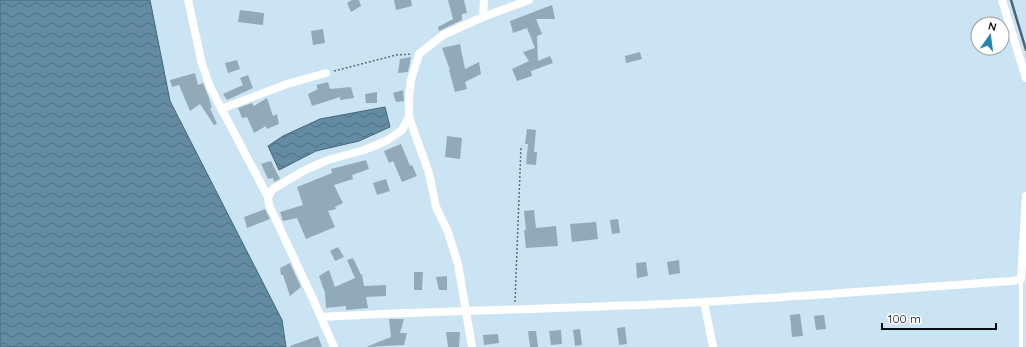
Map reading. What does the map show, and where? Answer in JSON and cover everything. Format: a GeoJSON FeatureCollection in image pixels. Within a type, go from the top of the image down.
{"type":"FeatureCollection","features":[{"type":"Feature","properties":{"kind":"street"},"geometry":{"type":"LineString","coordinates":[[188,0],[202,64],[210,87],[268,197],[269,205],[334,347]]}},
{"type":"Feature","properties":{"kind":"street"},"geometry":{"type":"LineString","coordinates":[[483,17],[484,0]]}},
{"type":"Feature","properties":{"kind":"street"},"geometry":{"type":"LineString","coordinates":[[472,347],[454,247],[436,207],[429,173],[409,117],[411,80],[419,54],[443,35],[483,17],[529,0]]}},
{"type":"Feature","properties":{"kind":"street"},"geometry":{"type":"LineString","coordinates":[[1002,0],[1026,78]]}},
{"type":"Feature","properties":{"kind":"street"},"geometry":{"type":"LineString","coordinates":[[221,109],[287,84],[326,73]]}},
{"type":"Feature","properties":{"kind":"street"},"geometry":{"type":"LineString","coordinates":[[268,197],[273,189],[305,170],[328,160],[364,150],[386,140],[402,130],[409,117]]}},
{"type":"Feature","properties":{"kind":"street"},"geometry":{"type":"LineString","coordinates":[[321,317],[413,312],[466,312],[704,302],[1013,282],[1021,278],[1026,196]]}},
{"type":"Feature","properties":{"kind":"street"},"geometry":{"type":"LineString","coordinates":[[704,302],[713,347]]}},
{"type":"Feature","properties":{"kind":"lane"},"geometry":{"type":"LineString","coordinates":[[1021,278],[1021,347]]}},
{"type":"Feature","properties":{"kind":"path"},"geometry":{"type":"LineString","coordinates":[[326,73],[396,55],[406,53],[419,54]]}},
{"type":"Feature","properties":{"kind":"path"},"geometry":{"type":"LineString","coordinates":[[515,310],[521,189],[521,146]]}},
{"type":"Feature","properties":{"kind":"water"},"geometry":{"type":"Polygon","coordinates":[[[0,0],[150,0],[170,101],[282,320],[286,347],[0,347],[0,0]]]}},
{"type":"Feature","properties":{"kind":"water"},"geometry":{"type":"Polygon","coordinates":[[[385,107],[390,127],[359,141],[316,151],[279,170],[268,146],[283,136],[320,119],[385,107]]]}},
{"type":"Feature","properties":{"kind":"building"},"geometry":{"type":"Polygon","coordinates":[[[352,0],[359,0],[361,6],[351,12],[347,3],[352,0]]]}},
{"type":"Feature","properties":{"kind":"building"},"geometry":{"type":"Polygon","coordinates":[[[394,0],[411,0],[412,6],[396,10],[394,0]]]}},
{"type":"Feature","properties":{"kind":"building"},"geometry":{"type":"Polygon","coordinates":[[[448,0],[464,0],[467,13],[462,14],[462,20],[439,31],[438,27],[453,19],[448,0]]]}},
{"type":"Feature","properties":{"kind":"building"},"geometry":{"type":"Polygon","coordinates":[[[552,5],[555,19],[536,19],[542,34],[537,36],[538,61],[550,56],[553,63],[531,71],[532,76],[517,81],[512,69],[529,61],[523,52],[535,48],[527,28],[513,33],[510,21],[552,5]]]}},
{"type":"Feature","properties":{"kind":"building"},"geometry":{"type":"Polygon","coordinates":[[[240,10],[264,13],[263,25],[238,22],[240,10]]]}},
{"type":"Feature","properties":{"kind":"building"},"geometry":{"type":"Polygon","coordinates":[[[323,29],[325,43],[313,45],[311,31],[323,29]]]}},
{"type":"Feature","properties":{"kind":"building"},"geometry":{"type":"Polygon","coordinates":[[[460,44],[465,69],[479,62],[481,74],[465,82],[467,89],[455,92],[450,70],[442,48],[460,44]]]}},
{"type":"Feature","properties":{"kind":"building"},"geometry":{"type":"Polygon","coordinates":[[[640,52],[642,59],[626,63],[625,56],[640,52]]]}},
{"type":"Feature","properties":{"kind":"building"},"geometry":{"type":"Polygon","coordinates":[[[411,57],[408,72],[398,73],[400,59],[411,57]]]}},
{"type":"Feature","properties":{"kind":"building"},"geometry":{"type":"Polygon","coordinates":[[[237,60],[240,69],[228,73],[225,63],[237,60]]]}},
{"type":"Feature","properties":{"kind":"building"},"geometry":{"type":"Polygon","coordinates":[[[195,73],[198,85],[203,83],[212,108],[210,108],[217,124],[214,125],[200,104],[190,111],[179,85],[172,87],[170,80],[195,73]]]}},
{"type":"Feature","properties":{"kind":"building"},"geometry":{"type":"Polygon","coordinates":[[[248,75],[253,88],[227,100],[223,94],[243,85],[240,78],[248,75]]]}},
{"type":"Feature","properties":{"kind":"building"},"geometry":{"type":"Polygon","coordinates":[[[328,82],[330,89],[351,87],[354,98],[340,100],[340,97],[312,106],[308,94],[318,89],[316,85],[328,82]]]}},
{"type":"Feature","properties":{"kind":"building"},"geometry":{"type":"Polygon","coordinates":[[[403,90],[404,101],[396,102],[393,93],[403,90]]]}},
{"type":"Feature","properties":{"kind":"building"},"geometry":{"type":"Polygon","coordinates":[[[377,92],[377,103],[366,103],[365,94],[377,92]]]}},
{"type":"Feature","properties":{"kind":"building"},"geometry":{"type":"Polygon","coordinates":[[[267,98],[273,116],[277,114],[279,124],[267,129],[266,126],[254,133],[247,117],[242,118],[238,108],[252,103],[254,106],[267,98]]]}},
{"type":"Feature","properties":{"kind":"building"},"geometry":{"type":"Polygon","coordinates":[[[527,129],[536,130],[534,152],[537,152],[536,165],[526,164],[528,144],[525,144],[527,129]]]}},
{"type":"Feature","properties":{"kind":"building"},"geometry":{"type":"Polygon","coordinates":[[[447,136],[462,138],[460,159],[445,157],[447,136]]]}},
{"type":"Feature","properties":{"kind":"building"},"geometry":{"type":"Polygon","coordinates":[[[401,144],[410,166],[412,165],[417,176],[402,182],[393,161],[389,163],[384,151],[401,144]]]}},
{"type":"Feature","properties":{"kind":"building"},"geometry":{"type":"Polygon","coordinates":[[[366,160],[369,169],[352,175],[353,179],[334,185],[343,203],[335,207],[336,209],[328,211],[335,227],[306,239],[297,218],[283,221],[280,212],[303,205],[297,187],[332,173],[331,169],[366,160]]]}},
{"type":"Feature","properties":{"kind":"building"},"geometry":{"type":"Polygon","coordinates":[[[271,161],[280,179],[274,182],[273,178],[268,179],[261,164],[271,161]]]}},
{"type":"Feature","properties":{"kind":"building"},"geometry":{"type":"Polygon","coordinates":[[[386,179],[390,191],[377,195],[373,183],[386,179]]]}},
{"type":"Feature","properties":{"kind":"building"},"geometry":{"type":"Polygon","coordinates":[[[265,209],[270,219],[247,228],[244,217],[265,209]]]}},
{"type":"Feature","properties":{"kind":"building"},"geometry":{"type":"Polygon","coordinates":[[[534,210],[536,228],[556,226],[558,246],[526,248],[524,211],[534,210]]]}},
{"type":"Feature","properties":{"kind":"building"},"geometry":{"type":"Polygon","coordinates":[[[618,219],[620,233],[612,234],[610,220],[618,219]]]}},
{"type":"Feature","properties":{"kind":"building"},"geometry":{"type":"Polygon","coordinates":[[[596,222],[598,239],[572,242],[570,224],[596,222]]]}},
{"type":"Feature","properties":{"kind":"building"},"geometry":{"type":"Polygon","coordinates":[[[338,247],[344,257],[335,261],[330,251],[338,247]]]}},
{"type":"Feature","properties":{"kind":"building"},"geometry":{"type":"Polygon","coordinates":[[[353,258],[361,275],[362,274],[364,286],[386,285],[386,296],[366,297],[368,308],[346,310],[346,306],[326,308],[325,293],[319,276],[329,270],[335,287],[355,278],[347,260],[353,258]]]}},
{"type":"Feature","properties":{"kind":"building"},"geometry":{"type":"Polygon","coordinates":[[[679,260],[680,273],[669,275],[667,262],[679,260]]]}},
{"type":"Feature","properties":{"kind":"building"},"geometry":{"type":"Polygon","coordinates":[[[646,262],[648,276],[637,278],[636,263],[646,262]]]}},
{"type":"Feature","properties":{"kind":"building"},"geometry":{"type":"Polygon","coordinates":[[[290,263],[301,287],[290,296],[283,275],[281,275],[280,268],[290,263]]]}},
{"type":"Feature","properties":{"kind":"building"},"geometry":{"type":"Polygon","coordinates":[[[414,272],[423,272],[422,290],[414,290],[414,272]]]}},
{"type":"Feature","properties":{"kind":"building"},"geometry":{"type":"Polygon","coordinates":[[[447,276],[447,290],[439,290],[436,277],[447,276]]]}},
{"type":"Feature","properties":{"kind":"building"},"geometry":{"type":"Polygon","coordinates":[[[800,314],[803,336],[792,337],[790,315],[800,314]]]}},
{"type":"Feature","properties":{"kind":"building"},"geometry":{"type":"Polygon","coordinates":[[[824,315],[826,329],[816,330],[814,316],[824,315]]]}},
{"type":"Feature","properties":{"kind":"building"},"geometry":{"type":"Polygon","coordinates":[[[389,319],[404,319],[400,333],[407,333],[404,345],[366,347],[391,337],[389,319]]]}},
{"type":"Feature","properties":{"kind":"building"},"geometry":{"type":"Polygon","coordinates":[[[625,327],[627,344],[619,345],[617,328],[625,327]]]}},
{"type":"Feature","properties":{"kind":"building"},"geometry":{"type":"Polygon","coordinates":[[[580,329],[582,345],[575,346],[573,330],[580,329]]]}},
{"type":"Feature","properties":{"kind":"building"},"geometry":{"type":"Polygon","coordinates":[[[561,330],[562,344],[551,345],[549,331],[561,330]]]}},
{"type":"Feature","properties":{"kind":"building"},"geometry":{"type":"Polygon","coordinates":[[[528,331],[536,331],[538,347],[530,347],[528,331]]]}},
{"type":"Feature","properties":{"kind":"building"},"geometry":{"type":"Polygon","coordinates":[[[446,332],[460,332],[459,347],[448,347],[446,332]]]}},
{"type":"Feature","properties":{"kind":"building"},"geometry":{"type":"Polygon","coordinates":[[[498,334],[499,343],[484,345],[483,335],[498,334]]]}},
{"type":"Feature","properties":{"kind":"building"},"geometry":{"type":"Polygon","coordinates":[[[318,336],[322,347],[290,346],[318,336]]]}},
{"type":"Feature","properties":{"kind":"waterway"},"geometry":{"type":"LineString","coordinates":[[1011,0],[1026,50]]}}]}
